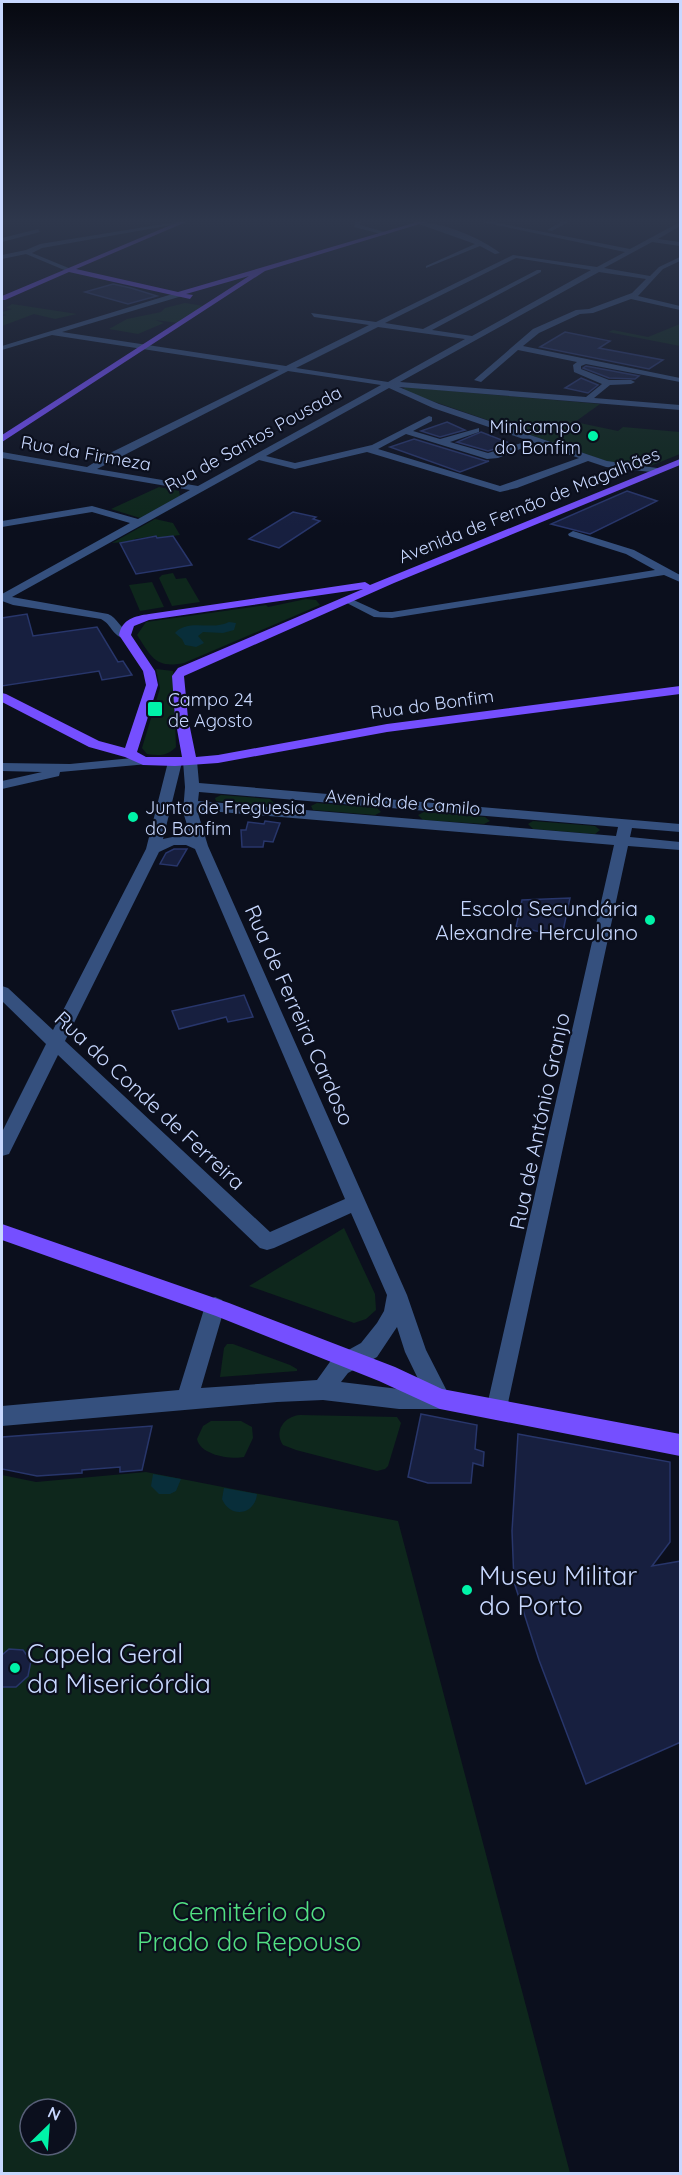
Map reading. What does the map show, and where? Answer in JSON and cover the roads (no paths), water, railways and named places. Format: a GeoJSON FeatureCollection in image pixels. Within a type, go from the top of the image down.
{"type":"FeatureCollection","features":[{"type":"Feature","properties":{"kind":"main road"},"geometry":{"type":"LineString","coordinates":[[2,439],[180,324]]}},
{"type":"Feature","properties":{"kind":"main road","name":"Avenida de Fernão de Magalhães"},"geometry":{"type":"LineString","coordinates":[[331,607],[681,462]]}},
{"type":"Feature","properties":{"kind":"main road","name":"Avenida de Fernão de Magalhães"},"geometry":{"type":"LineString","coordinates":[[315,593],[390,581]]}},
{"type":"Feature","properties":{"kind":"main road"},"geometry":{"type":"LineString","coordinates":[[2,697],[94,744],[130,754],[143,761],[182,761],[185,745],[178,676],[190,667],[331,607],[329,600],[315,593],[138,620],[128,625],[125,635],[151,675],[152,687],[130,754]]}},
{"type":"Feature","properties":{"kind":"main road"},"geometry":{"type":"LineString","coordinates":[[144,663],[167,668],[190,667]]}},
{"type":"Feature","properties":{"kind":"main road","name":"Rua do Bonfim"},"geometry":{"type":"LineString","coordinates":[[182,761],[218,759],[398,726],[681,690]]}},
{"type":"Feature","properties":{"kind":"main road"},"geometry":{"type":"LineString","coordinates":[[2,1232],[215,1306],[352,1360],[440,1400],[681,1445]]}},
{"type":"Feature","properties":{"kind":"street"},"geometry":{"type":"LineString","coordinates":[[2,348],[84,324]]}},
{"type":"Feature","properties":{"kind":"street"},"geometry":{"type":"LineString","coordinates":[[369,324],[472,338]]}},
{"type":"Feature","properties":{"kind":"street"},"geometry":{"type":"LineString","coordinates":[[88,470],[113,455],[381,324]]}},
{"type":"Feature","properties":{"kind":"street"},"geometry":{"type":"LineString","coordinates":[[424,331],[440,324]]}},
{"type":"Feature","properties":{"kind":"street","name":"Rua de Santos Pousada"},"geometry":{"type":"LineString","coordinates":[[2,598],[498,324]]}},
{"type":"Feature","properties":{"kind":"street"},"geometry":{"type":"LineString","coordinates":[[478,380],[515,347],[551,324]]}},
{"type":"Feature","properties":{"kind":"street"},"geometry":{"type":"LineString","coordinates":[[53,333],[388,384],[681,408]]}},
{"type":"Feature","properties":{"kind":"street"},"geometry":{"type":"LineString","coordinates":[[515,347],[681,380]]}},
{"type":"Feature","properties":{"kind":"street"},"geometry":{"type":"LineString","coordinates":[[585,361],[577,365],[577,370],[608,383],[627,384]]}},
{"type":"Feature","properties":{"kind":"street"},"geometry":{"type":"LineString","coordinates":[[590,400],[590,397],[608,383]]}},
{"type":"Feature","properties":{"kind":"street"},"geometry":{"type":"LineString","coordinates":[[388,384],[402,393],[428,403],[610,466],[657,471]]}},
{"type":"Feature","properties":{"kind":"street"},"geometry":{"type":"LineString","coordinates":[[657,406],[668,398]]}},
{"type":"Feature","properties":{"kind":"street"},"geometry":{"type":"LineString","coordinates":[[259,457],[295,466],[368,449],[429,419]]}},
{"type":"Feature","properties":{"kind":"street"},"geometry":{"type":"LineString","coordinates":[[404,460],[476,430]]}},
{"type":"Feature","properties":{"kind":"street"},"geometry":{"type":"LineString","coordinates":[[404,431],[479,454],[495,456],[525,445]]}},
{"type":"Feature","properties":{"kind":"street"},"geometry":{"type":"LineString","coordinates":[[368,449],[504,489],[587,458]]}},
{"type":"Feature","properties":{"kind":"street"},"geometry":{"type":"LineString","coordinates":[[436,470],[479,454]]}},
{"type":"Feature","properties":{"kind":"street","name":"Rua da Firmeza"},"geometry":{"type":"LineString","coordinates":[[2,455],[199,489]]}},
{"type":"Feature","properties":{"kind":"street"},"geometry":{"type":"LineString","coordinates":[[2,524],[92,509],[138,522]]}},
{"type":"Feature","properties":{"kind":"street"},"geometry":{"type":"LineString","coordinates":[[573,534],[630,552],[681,579]]}},
{"type":"Feature","properties":{"kind":"street"},"geometry":{"type":"LineString","coordinates":[[347,600],[378,615],[392,615],[667,572]]}},
{"type":"Feature","properties":{"kind":"street"},"geometry":{"type":"LineString","coordinates":[[2,598],[13,602],[104,616],[112,621],[117,631],[125,635]]}},
{"type":"Feature","properties":{"kind":"street"},"geometry":{"type":"LineString","coordinates":[[4,788],[75,767],[92,755],[94,744]]}},
{"type":"Feature","properties":{"kind":"street"},"geometry":{"type":"LineString","coordinates":[[2,767],[75,767],[143,761]]}},
{"type":"Feature","properties":{"kind":"street"},"geometry":{"type":"LineString","coordinates":[[2,1149],[153,849],[173,776],[182,761]]}},
{"type":"Feature","properties":{"kind":"street","name":"Rua de Ferreira Cardoso"},"geometry":{"type":"LineString","coordinates":[[182,761],[192,787],[190,805],[192,822],[201,846],[397,1295],[416,1352],[440,1400]]}},
{"type":"Feature","properties":{"kind":"street","name":"Avenida de Camilo"},"geometry":{"type":"LineString","coordinates":[[192,787],[514,814],[624,832],[681,846]]}},
{"type":"Feature","properties":{"kind":"street","name":"Avenida de Camilo"},"geometry":{"type":"LineString","coordinates":[[290,813],[294,796]]}},
{"type":"Feature","properties":{"kind":"street","name":"Avenida de Camilo"},"geometry":{"type":"LineString","coordinates":[[190,805],[514,831],[624,832],[681,828]]}},
{"type":"Feature","properties":{"kind":"street"},"geometry":{"type":"LineString","coordinates":[[514,814],[514,831]]}},
{"type":"Feature","properties":{"kind":"street","name":"Rua de António Granjo"},"geometry":{"type":"LineString","coordinates":[[497,1410],[624,832]]}},
{"type":"Feature","properties":{"kind":"street"},"geometry":{"type":"LineString","coordinates":[[153,849],[168,840],[178,839],[189,839],[201,846]]}},
{"type":"Feature","properties":{"kind":"street","name":"Rua do Conde de Ferreira"},"geometry":{"type":"LineString","coordinates":[[2,992],[267,1242],[357,1202]]}},
{"type":"Feature","properties":{"kind":"street"},"geometry":{"type":"LineString","coordinates":[[323,1390],[340,1366],[369,1350],[385,1330],[394,1312],[397,1295]]}},
{"type":"Feature","properties":{"kind":"street"},"geometry":{"type":"LineString","coordinates":[[187,1399],[215,1306]]}},
{"type":"Feature","properties":{"kind":"street"},"geometry":{"type":"LineString","coordinates":[[2,1416],[163,1404],[187,1399],[323,1390],[399,1399],[440,1400]]}},
{"type":"Feature","properties":{"kind":"water"},"geometry":{"type":"Polygon","coordinates":[[[236,623],[234,630],[223,633],[203,632],[198,636],[204,643],[196,647],[185,645],[175,633],[187,626],[236,623]]]}},
{"type":"Feature","properties":{"kind":"water"},"geometry":{"type":"Polygon","coordinates":[[[153,1474],[181,1479],[176,1491],[170,1494],[159,1494],[151,1486],[153,1474]]]}},
{"type":"Feature","properties":{"kind":"water"},"geometry":{"type":"Polygon","coordinates":[[[224,1488],[257,1494],[255,1501],[252,1506],[242,1512],[231,1510],[222,1499],[224,1488]]]}},
{"type":"Feature","properties":{"kind":"place","name":"Minicampo do Bonfim"},"geometry":{"type":"Point","coordinates":[593,436]}},
{"type":"Feature","properties":{"kind":"place","name":"Campo 24 de Agosto"},"geometry":{"type":"Point","coordinates":[155,709]}},
{"type":"Feature","properties":{"kind":"place","name":"Junta de Freguesia do Bonfim"},"geometry":{"type":"Point","coordinates":[133,817]}},
{"type":"Feature","properties":{"kind":"place","name":"Escola Secundária Alexandre Herculano"},"geometry":{"type":"Point","coordinates":[650,920]}},
{"type":"Feature","properties":{"kind":"place","name":"Museu Militar do Porto"},"geometry":{"type":"Point","coordinates":[467,1590]}},
{"type":"Feature","properties":{"kind":"place","name":"Capela Geral da Misericórdia"},"geometry":{"type":"Point","coordinates":[15,1668]}},
{"type":"Feature","properties":{"kind":"park label","name":"Cemitério do Prado do Repouso"},"geometry":{"type":"Point","coordinates":[249,1926]}}]}
